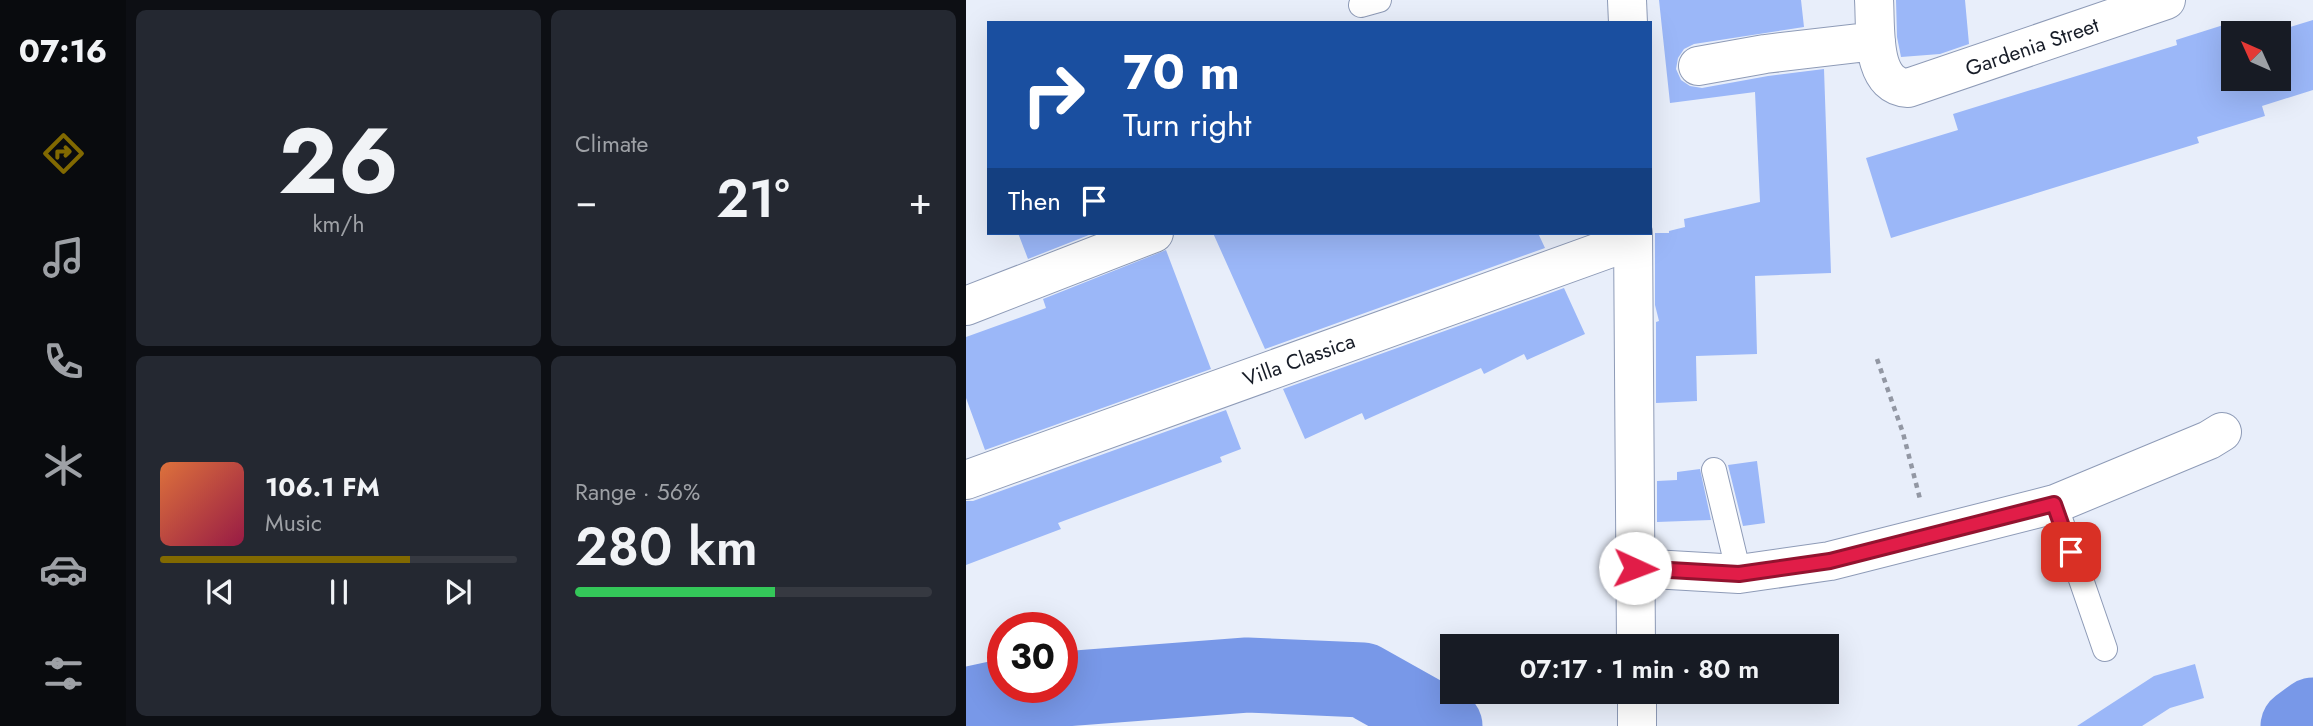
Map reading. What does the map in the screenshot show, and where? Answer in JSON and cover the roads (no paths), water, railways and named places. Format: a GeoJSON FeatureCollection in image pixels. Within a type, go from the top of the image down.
{"type":"FeatureCollection","features":[{"type":"Feature","properties":{"kind":"street"},"geometry":{"type":"LineString","coordinates":[[1627,0],[1628,21]]}},
{"type":"Feature","properties":{"kind":"street"},"geometry":{"type":"LineString","coordinates":[[1698,66],[1765,54],[1876,41],[1874,0]]}},
{"type":"Feature","properties":{"kind":"street","name":"Gardenia Street"},"geometry":{"type":"LineString","coordinates":[[1876,41],[1882,72],[1888,82],[1898,88],[1919,86],[2109,10],[2165,0]]}},
{"type":"Feature","properties":{"kind":"street"},"geometry":{"type":"LineString","coordinates":[[966,306],[1149,235]]}},
{"type":"Feature","properties":{"kind":"street"},"geometry":{"type":"LineString","coordinates":[[1633,236],[1636,634]]}},
{"type":"Feature","properties":{"kind":"street","name":"Villa Classica"},"geometry":{"type":"LineString","coordinates":[[966,481],[1633,236]]}},
{"type":"Feature","properties":{"kind":"street"},"geometry":{"type":"LineString","coordinates":[[1635,568],[1739,574],[1830,561],[2054,504],[2210,440],[2222,432]]}},
{"type":"Feature","properties":{"kind":"street"},"geometry":{"type":"LineString","coordinates":[[1637,704],[1637,726]]}},
{"type":"Feature","properties":{"kind":"lane"},"geometry":{"type":"LineString","coordinates":[[1714,470],[1739,574]]}},
{"type":"Feature","properties":{"kind":"lane"},"geometry":{"type":"LineString","coordinates":[[2054,504],[2105,649]]}},
{"type":"Feature","properties":{"kind":"waterway"},"geometry":{"type":"LineString","coordinates":[[966,705],[1025,692],[1247,675],[1363,680],[1445,726]]}},
{"type":"Feature","properties":{"kind":"waterway"},"geometry":{"type":"LineString","coordinates":[[2298,726],[2313,715]]}}]}
